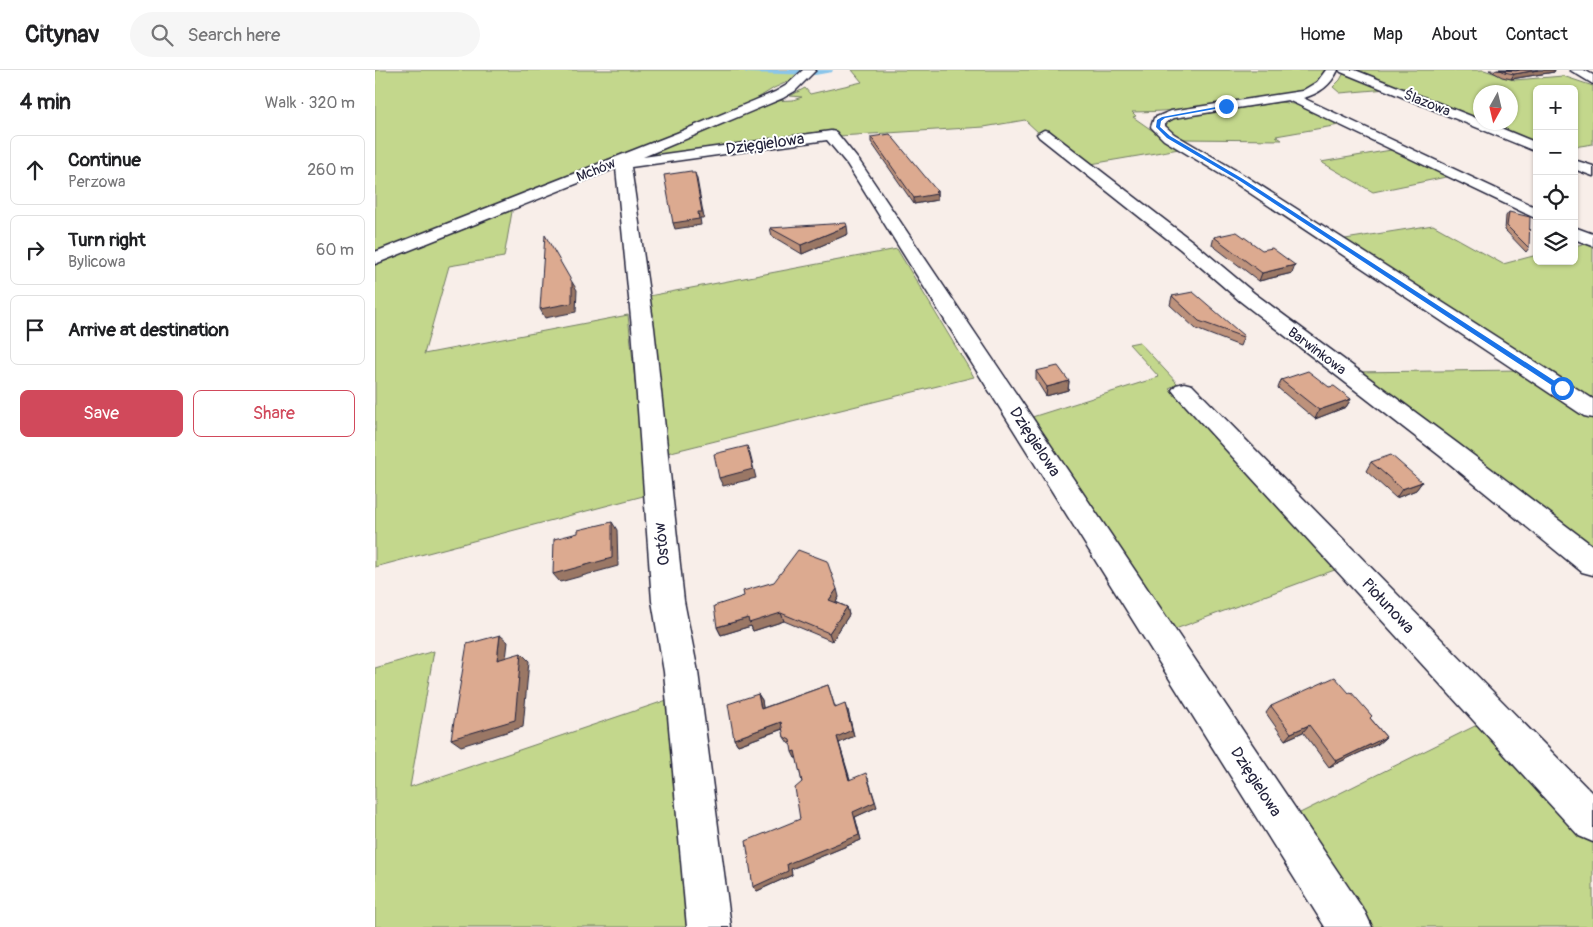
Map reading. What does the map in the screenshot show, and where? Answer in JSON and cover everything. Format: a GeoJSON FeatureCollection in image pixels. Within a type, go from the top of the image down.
{"type":"FeatureCollection","features":[{"type":"Feature","properties":{"kind":"street"},"geometry":{"type":"LineString","coordinates":[[1332,70],[1328,78],[1317,88],[1305,94],[1171,116],[1159,120],[1158,127],[1169,137],[1241,180],[1593,410]]}},
{"type":"Feature","properties":{"kind":"street","name":"Ślazowa"},"geometry":{"type":"LineString","coordinates":[[1345,70],[1533,146]]}},
{"type":"Feature","properties":{"kind":"street"},"geometry":{"type":"LineString","coordinates":[[1504,71],[1519,70]]}},
{"type":"Feature","properties":{"kind":"street"},"geometry":{"type":"LineString","coordinates":[[1576,70],[1593,80]]}},
{"type":"Feature","properties":{"kind":"street","name":"Mchów"},"geometry":{"type":"LineString","coordinates":[[375,258],[622,161],[779,95],[791,88],[807,73]]}},
{"type":"Feature","properties":{"kind":"street"},"geometry":{"type":"LineString","coordinates":[[1291,97],[1533,212]]}},
{"type":"Feature","properties":{"kind":"street","name":"Barwinkowa"},"geometry":{"type":"LineString","coordinates":[[1044,134],[1186,245],[1247,298],[1448,450],[1593,563]]}},
{"type":"Feature","properties":{"kind":"street","name":"Dzięgielowa"},"geometry":{"type":"LineString","coordinates":[[622,161],[831,136],[858,171],[1350,927]]}},
{"type":"Feature","properties":{"kind":"street","name":"Ostów"},"geometry":{"type":"LineString","coordinates":[[622,161],[643,328],[668,601],[681,672],[709,927]]}},
{"type":"Feature","properties":{"kind":"street"},"geometry":{"type":"LineString","coordinates":[[1578,165],[1593,171]]}},
{"type":"Feature","properties":{"kind":"street"},"geometry":{"type":"LineString","coordinates":[[1578,234],[1593,240]]}},
{"type":"Feature","properties":{"kind":"street","name":"Piołunowa"},"geometry":{"type":"LineString","coordinates":[[1184,390],[1593,822]]}},
{"type":"Feature","properties":{"kind":"green space"},"geometry":{"type":"Polygon","coordinates":[[[375,70],[806,70],[796,78],[774,88],[735,112],[375,253],[375,70]]]}},
{"type":"Feature","properties":{"kind":"green space"},"geometry":{"type":"Polygon","coordinates":[[[852,70],[1327,70],[1318,82],[1307,89],[1220,105],[1153,112],[1132,112],[1136,116],[1133,117],[1179,149],[1091,164],[1040,134],[1025,120],[984,127],[839,136],[644,159],[643,156],[772,101],[793,100],[802,97],[790,96],[805,88],[810,94],[862,82],[852,70]]]}},
{"type":"Feature","properties":{"kind":"green space"},"geometry":{"type":"Polygon","coordinates":[[[1352,70],[1484,70],[1515,80],[1563,76],[1593,86],[1593,144],[1578,146],[1578,85],[1533,85],[1533,142],[1501,130],[1518,130],[1518,85],[1473,85],[1473,118],[1352,70]]]}},
{"type":"Feature","properties":{"kind":"green space"},"geometry":{"type":"Polygon","coordinates":[[[1345,71],[1387,89],[1340,93],[1333,87],[1345,71]]]}},
{"type":"Feature","properties":{"kind":"green space"},"geometry":{"type":"Polygon","coordinates":[[[1281,102],[1304,106],[1345,124],[1276,136],[1282,140],[1181,139],[1164,129],[1168,122],[1176,118],[1281,102]]]}},
{"type":"Feature","properties":{"kind":"green space"},"geometry":{"type":"Polygon","coordinates":[[[1397,149],[1451,176],[1373,192],[1321,162],[1397,149]]]}},
{"type":"Feature","properties":{"kind":"green space"},"geometry":{"type":"Polygon","coordinates":[[[513,206],[504,257],[449,266],[424,354],[628,315],[647,495],[375,567],[375,262],[513,206]]]}},
{"type":"Feature","properties":{"kind":"green space"},"geometry":{"type":"Polygon","coordinates":[[[1433,225],[1503,264],[1533,256],[1533,265],[1578,265],[1578,245],[1593,243],[1593,403],[1339,240],[1433,225]]]}},
{"type":"Feature","properties":{"kind":"green space"},"geometry":{"type":"Polygon","coordinates":[[[897,249],[974,377],[667,453],[649,296],[897,249]]]}},
{"type":"Feature","properties":{"kind":"green space"},"geometry":{"type":"Polygon","coordinates":[[[1139,342],[1178,384],[1169,388],[1340,568],[1170,631],[1029,418],[1159,377],[1129,344],[1139,342]]]}},
{"type":"Feature","properties":{"kind":"green space"},"geometry":{"type":"Polygon","coordinates":[[[1524,370],[1593,416],[1593,555],[1349,372],[1524,370]]]}},
{"type":"Feature","properties":{"kind":"green space"},"geometry":{"type":"Polygon","coordinates":[[[434,651],[410,787],[667,700],[690,927],[375,927],[375,668],[434,651]]]}},
{"type":"Feature","properties":{"kind":"green space"},"geometry":{"type":"Polygon","coordinates":[[[1483,722],[1593,838],[1593,927],[1367,927],[1294,816],[1483,722]]]}},
{"type":"Feature","properties":{"kind":"building"},"geometry":{"type":"Polygon","coordinates":[[[1501,70],[1516,71],[1538,70],[1514,74],[1501,70]]]}},
{"type":"Feature","properties":{"kind":"building"},"geometry":{"type":"Polygon","coordinates":[[[890,134],[937,191],[935,192],[937,194],[914,198],[871,137],[890,134]]]}},
{"type":"Feature","properties":{"kind":"building"},"geometry":{"type":"Polygon","coordinates":[[[691,171],[691,173],[695,173],[702,212],[698,212],[699,219],[673,223],[664,175],[691,171]]]}},
{"type":"Feature","properties":{"kind":"building"},"geometry":{"type":"Polygon","coordinates":[[[1509,212],[1530,217],[1529,248],[1507,226],[1509,212]]]}},
{"type":"Feature","properties":{"kind":"building"},"geometry":{"type":"Polygon","coordinates":[[[846,223],[847,226],[801,245],[770,228],[846,223]]]}},
{"type":"Feature","properties":{"kind":"building"},"geometry":{"type":"Polygon","coordinates":[[[1237,232],[1262,250],[1272,248],[1295,265],[1262,273],[1214,237],[1237,232]]]}},
{"type":"Feature","properties":{"kind":"building"},"geometry":{"type":"Polygon","coordinates":[[[545,235],[572,282],[572,303],[540,309],[545,235]]]}},
{"type":"Feature","properties":{"kind":"building"},"geometry":{"type":"Polygon","coordinates":[[[1193,292],[1244,336],[1199,321],[1172,296],[1193,292]]]}},
{"type":"Feature","properties":{"kind":"building"},"geometry":{"type":"Polygon","coordinates":[[[1058,366],[1069,381],[1047,387],[1036,371],[1058,366]]]}},
{"type":"Feature","properties":{"kind":"building"},"geometry":{"type":"Polygon","coordinates":[[[1308,371],[1329,387],[1334,386],[1351,399],[1319,410],[1281,380],[1308,371]]]}},
{"type":"Feature","properties":{"kind":"building"},"geometry":{"type":"Polygon","coordinates":[[[747,446],[753,469],[719,478],[714,454],[747,446]]]}},
{"type":"Feature","properties":{"kind":"building"},"geometry":{"type":"Polygon","coordinates":[[[1391,455],[1422,482],[1402,489],[1371,462],[1391,455]]]}},
{"type":"Feature","properties":{"kind":"building"},"geometry":{"type":"Polygon","coordinates":[[[612,522],[612,558],[553,574],[554,539],[578,533],[578,530],[612,522]]]}},
{"type":"Feature","properties":{"kind":"building"},"geometry":{"type":"Polygon","coordinates":[[[798,550],[827,561],[837,589],[829,600],[847,607],[829,633],[781,613],[749,623],[748,618],[717,627],[714,606],[744,596],[743,591],[774,582],[798,550]]]}},
{"type":"Feature","properties":{"kind":"building"},"geometry":{"type":"Polygon","coordinates":[[[500,635],[497,660],[521,653],[515,720],[451,739],[467,644],[500,635]]]}},
{"type":"Feature","properties":{"kind":"building"},"geometry":{"type":"Polygon","coordinates":[[[1335,677],[1372,716],[1370,718],[1386,737],[1336,761],[1309,725],[1291,733],[1271,706],[1335,677]]]}},
{"type":"Feature","properties":{"kind":"building"},"geometry":{"type":"Polygon","coordinates":[[[828,685],[835,708],[845,704],[852,730],[837,737],[849,780],[866,773],[875,802],[853,812],[859,835],[787,864],[788,871],[753,887],[746,841],[800,819],[795,788],[802,782],[795,751],[792,752],[790,740],[784,737],[781,722],[734,739],[728,704],[758,694],[761,709],[828,685]]]}},
{"type":"Feature","properties":{"kind":"waterway"},"geometry":{"type":"LineString","coordinates":[[747,70],[815,72],[828,70]]}},
{"type":"Feature","properties":{"kind":"route"},"geometry":{"type":"LineString","coordinates":[[1226,106],[1163,118],[1157,124],[1160,130],[1169,137],[1241,180],[1562,388]]}}]}
